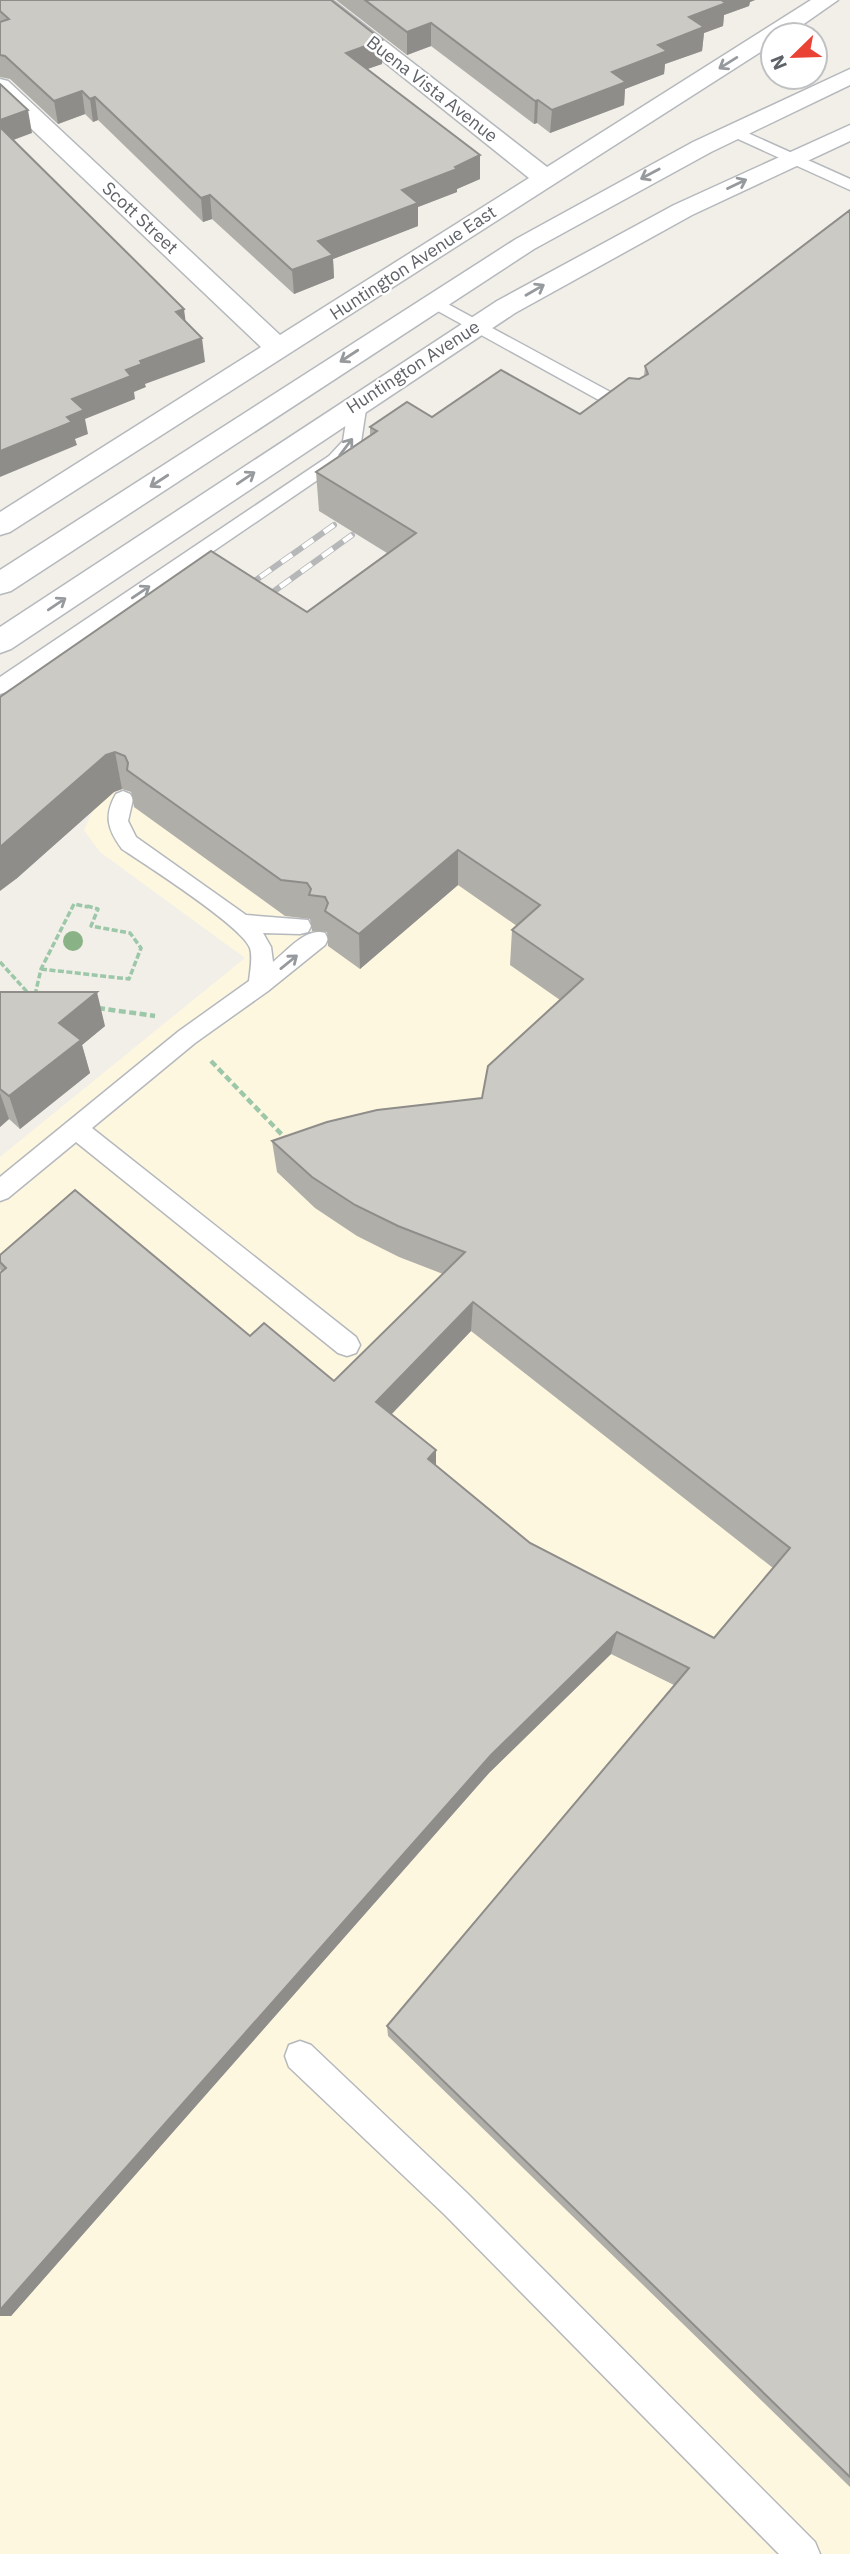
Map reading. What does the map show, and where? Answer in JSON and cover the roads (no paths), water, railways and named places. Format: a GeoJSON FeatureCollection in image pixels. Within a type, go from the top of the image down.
{"type":"FeatureCollection","features":[{"type":"Feature","properties":{"kind":"street","name":"Huntington Avenue East"},"geometry":{"type":"LineString","coordinates":[[0,525],[827,0]]}},
{"type":"Feature","properties":{"kind":"street","name":"Buena Vista Avenue"},"geometry":{"type":"LineString","coordinates":[[323,1],[545,178]]}},
{"type":"Feature","properties":{"kind":"street"},"geometry":{"type":"LineString","coordinates":[[0,584],[433,301],[550,229],[732,131],[850,76]]}},
{"type":"Feature","properties":{"kind":"street","name":"Scott Street"},"geometry":{"type":"LineString","coordinates":[[0,86],[279,349]]}},
{"type":"Feature","properties":{"kind":"street","name":"Huntington Avenue"},"geometry":{"type":"LineString","coordinates":[[0,642],[477,325],[624,240],[850,132]]}},
{"type":"Feature","properties":{"kind":"lane"},"geometry":{"type":"LineString","coordinates":[[732,131],[850,185]]}},
{"type":"Feature","properties":{"kind":"lane"},"geometry":{"type":"LineString","coordinates":[[433,301],[633,411]]}},
{"type":"Feature","properties":{"kind":"lane"},"geometry":{"type":"LineString","coordinates":[[0,687],[335,460],[352,442],[358,403]]}},
{"type":"Feature","properties":{"kind":"lane"},"geometry":{"type":"LineString","coordinates":[[124,799],[117,809],[116,820],[120,832],[129,842],[258,940],[262,956],[260,985]]}},
{"type":"Feature","properties":{"kind":"lane"},"geometry":{"type":"LineString","coordinates":[[0,1191],[187,1037],[260,985],[309,932],[239,923]]}},
{"type":"Feature","properties":{"kind":"lane"},"geometry":{"type":"LineString","coordinates":[[75,1128],[347,1345]]}},
{"type":"Feature","properties":{"kind":"lane"},"geometry":{"type":"LineString","coordinates":[[300,2056],[456,2204],[803,2554]]}},
{"type":"Feature","properties":{"kind":"railway"},"geometry":{"type":"LineString","coordinates":[[239,592],[334,525]]}},
{"type":"Feature","properties":{"kind":"railway"},"geometry":{"type":"LineString","coordinates":[[259,602],[352,535]]}}]}
